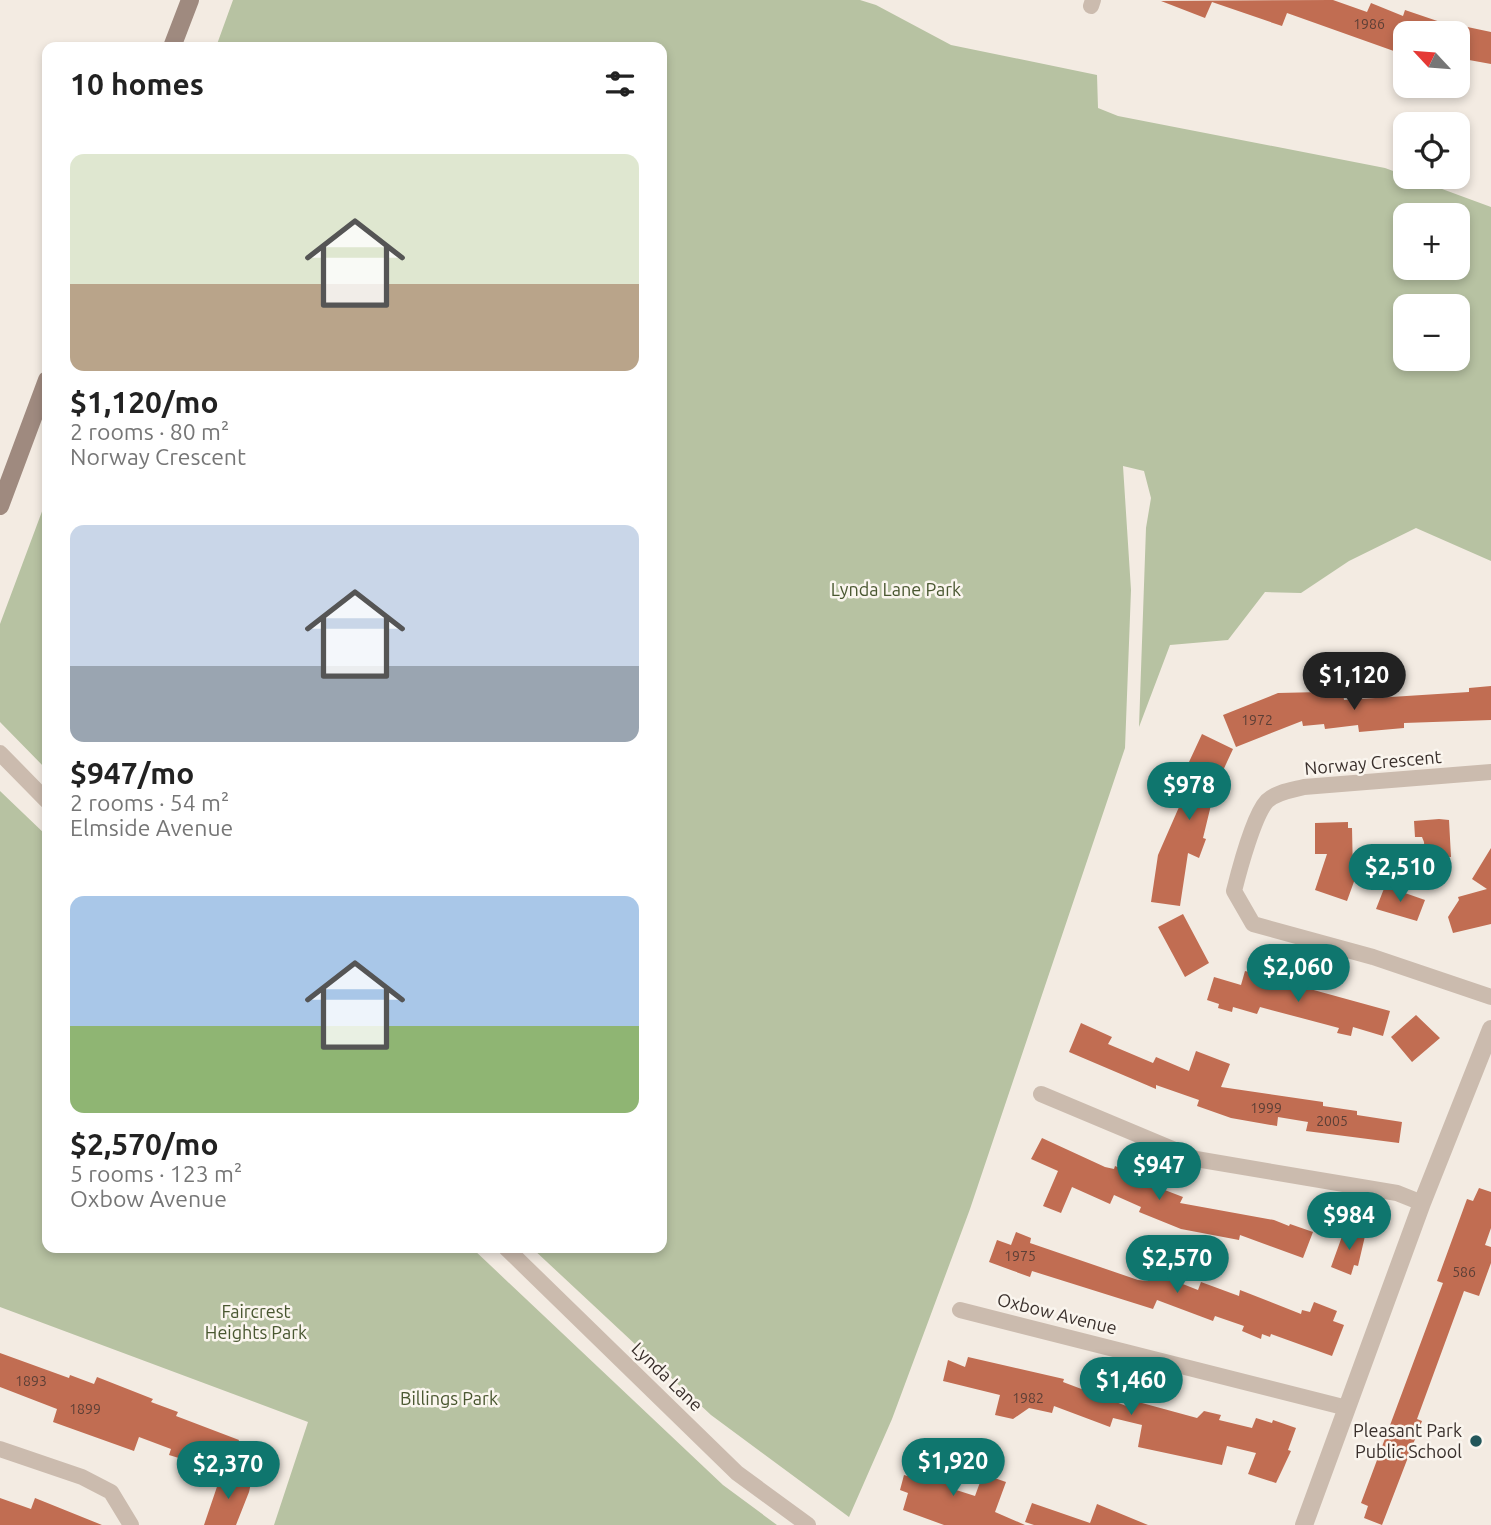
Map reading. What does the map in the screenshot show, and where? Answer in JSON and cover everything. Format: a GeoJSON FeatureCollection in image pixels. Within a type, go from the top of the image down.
{"type":"FeatureCollection","features":[{"type":"Feature","properties":{"kind":"main road"},"geometry":{"type":"LineString","coordinates":[[174,42],[190,0]]}},
{"type":"Feature","properties":{"kind":"main road"},"geometry":{"type":"LineString","coordinates":[[0,506],[42,393]]}},
{"type":"Feature","properties":{"kind":"street"},"geometry":{"type":"LineString","coordinates":[[0,753],[42,796]]}},
{"type":"Feature","properties":{"kind":"street","name":"Norway Crescent"},"geometry":{"type":"LineString","coordinates":[[1491,772],[1304,787],[1283,792],[1266,801],[1246,849],[1234,891],[1253,924],[1373,957],[1491,997]]}},
{"type":"Feature","properties":{"kind":"street"},"geometry":{"type":"LineString","coordinates":[[1304,1525],[1422,1203],[1491,1029]]}},
{"type":"Feature","properties":{"kind":"street"},"geometry":{"type":"LineString","coordinates":[[1041,1094],[1196,1159],[1397,1193],[1422,1203]]}},
{"type":"Feature","properties":{"kind":"street","name":"Lynda Lane"},"geometry":{"type":"LineString","coordinates":[[511,1253],[737,1473],[808,1525]]}},
{"type":"Feature","properties":{"kind":"street","name":"Oxbow Avenue"},"geometry":{"type":"LineString","coordinates":[[960,1310],[1347,1408]]}},
{"type":"Feature","properties":{"kind":"street"},"geometry":{"type":"LineString","coordinates":[[0,1449],[82,1477],[111,1492],[131,1525]]}},
{"type":"Feature","properties":{"kind":"green space","name":"Lynda Lane Park"},"geometry":{"type":"Polygon","coordinates":[[[233,0],[860,0],[876,5],[951,45],[1097,75],[1098,108],[1118,116],[1385,168],[1393,171],[1393,189],[1442,189],[1491,207],[1491,561],[1416,528],[1349,561],[1301,593],[1265,592],[1228,640],[1170,645],[1139,727],[1146,528],[1151,498],[1144,471],[1123,466],[1131,590],[1125,748],[970,1209],[892,1419],[849,1517],[711,1415],[537,1253],[667,1253],[667,42],[218,42],[233,0]]]}},
{"type":"Feature","properties":{"kind":"green space"},"geometry":{"type":"Polygon","coordinates":[[[42,511],[42,765],[0,722],[0,624],[42,511]]]}},
{"type":"Feature","properties":{"kind":"green space"},"geometry":{"type":"Polygon","coordinates":[[[0,791],[42,831],[42,1253],[477,1253],[723,1485],[777,1525],[274,1525],[308,1422],[0,1307],[0,791]]]}},
{"type":"Feature","properties":{"kind":"building"},"geometry":{"type":"Polygon","coordinates":[[[1333,0],[1367,12],[1371,3],[1403,16],[1405,10],[1437,21],[1393,21],[1393,51],[1287,13],[1282,26],[1212,2],[1205,18],[1161,1],[1333,0]]]}},
{"type":"Feature","properties":{"kind":"building"},"geometry":{"type":"Polygon","coordinates":[[[1470,28],[1491,32],[1491,64],[1470,60],[1470,28]]]}},
{"type":"Feature","properties":{"kind":"building"},"geometry":{"type":"Polygon","coordinates":[[[1342,686],[1344,700],[1469,692],[1469,688],[1491,686],[1491,720],[1404,723],[1404,728],[1359,732],[1358,725],[1325,729],[1324,724],[1303,726],[1302,721],[1236,747],[1223,715],[1278,693],[1321,692],[1321,688],[1342,686]]]}},
{"type":"Feature","properties":{"kind":"building"},"geometry":{"type":"Polygon","coordinates":[[[1202,734],[1233,749],[1208,803],[1211,805],[1203,838],[1206,839],[1199,858],[1188,853],[1180,906],[1151,902],[1158,855],[1197,766],[1189,762],[1202,734]]]}},
{"type":"Feature","properties":{"kind":"building"},"geometry":{"type":"Polygon","coordinates":[[[1449,820],[1451,857],[1425,859],[1424,842],[1422,837],[1415,837],[1414,821],[1449,820]]]}},
{"type":"Feature","properties":{"kind":"building"},"geometry":{"type":"Polygon","coordinates":[[[1348,822],[1348,828],[1352,828],[1353,875],[1356,876],[1347,901],[1315,890],[1327,854],[1315,854],[1315,823],[1348,822]]]}},
{"type":"Feature","properties":{"kind":"building"},"geometry":{"type":"Polygon","coordinates":[[[1491,848],[1491,924],[1453,933],[1448,917],[1459,900],[1458,897],[1487,889],[1472,879],[1491,848]]]}},
{"type":"Feature","properties":{"kind":"building"},"geometry":{"type":"Polygon","coordinates":[[[1385,886],[1425,900],[1417,921],[1376,909],[1385,886]]]}},
{"type":"Feature","properties":{"kind":"building"},"geometry":{"type":"Polygon","coordinates":[[[1183,914],[1209,963],[1185,977],[1158,927],[1183,914]]]}},
{"type":"Feature","properties":{"kind":"building"},"geometry":{"type":"Polygon","coordinates":[[[1245,971],[1390,1011],[1383,1036],[1353,1027],[1351,1036],[1337,1033],[1339,1028],[1260,1007],[1257,1014],[1233,1007],[1232,1012],[1218,1008],[1219,1004],[1207,1000],[1214,977],[1241,985],[1245,971]]]}},
{"type":"Feature","properties":{"kind":"building"},"geometry":{"type":"Polygon","coordinates":[[[1416,1015],[1440,1038],[1412,1062],[1391,1037],[1416,1015]]]}},
{"type":"Feature","properties":{"kind":"building"},"geometry":{"type":"Polygon","coordinates":[[[1081,1023],[1112,1037],[1108,1044],[1153,1063],[1156,1057],[1189,1071],[1196,1051],[1230,1064],[1221,1087],[1323,1102],[1323,1106],[1357,1111],[1357,1115],[1402,1122],[1399,1143],[1306,1131],[1308,1122],[1278,1117],[1277,1126],[1231,1118],[1197,1106],[1199,1100],[1156,1085],[1156,1089],[1069,1052],[1081,1023]]]}},
{"type":"Feature","properties":{"kind":"building"},"geometry":{"type":"Polygon","coordinates":[[[1042,1138],[1105,1167],[1114,1169],[1115,1166],[1138,1176],[1136,1179],[1183,1197],[1180,1203],[1274,1220],[1313,1232],[1303,1258],[1240,1235],[1239,1240],[1181,1229],[1139,1212],[1141,1207],[1114,1195],[1110,1204],[1072,1187],[1061,1213],[1043,1206],[1058,1171],[1031,1159],[1042,1138]]]}},
{"type":"Feature","properties":{"kind":"building"},"geometry":{"type":"Polygon","coordinates":[[[1479,1188],[1491,1192],[1491,1228],[1485,1245],[1491,1247],[1491,1263],[1479,1296],[1464,1291],[1417,1419],[1422,1421],[1382,1525],[1364,1518],[1368,1506],[1361,1503],[1443,1283],[1437,1281],[1467,1199],[1473,1201],[1479,1188]]]}},
{"type":"Feature","properties":{"kind":"building"},"geometry":{"type":"Polygon","coordinates":[[[1345,1228],[1365,1236],[1358,1266],[1354,1265],[1351,1275],[1331,1267],[1345,1228]]]}},
{"type":"Feature","properties":{"kind":"building"},"geometry":{"type":"Polygon","coordinates":[[[1016,1232],[1031,1238],[1030,1243],[1138,1280],[1148,1281],[1154,1264],[1173,1271],[1170,1279],[1198,1290],[1201,1282],[1239,1296],[1240,1290],[1301,1314],[1302,1310],[1310,1312],[1314,1302],[1337,1311],[1333,1321],[1344,1325],[1332,1356],[1271,1334],[1270,1337],[1262,1334],[1261,1339],[1242,1331],[1244,1326],[1215,1316],[1213,1321],[1157,1300],[1153,1309],[1032,1271],[1030,1277],[989,1262],[997,1240],[1011,1245],[1016,1232]]]}},
{"type":"Feature","properties":{"kind":"building"},"geometry":{"type":"Polygon","coordinates":[[[0,1353],[69,1378],[70,1375],[94,1384],[97,1377],[153,1399],[151,1402],[178,1412],[176,1416],[239,1440],[238,1443],[242,1444],[231,1474],[169,1455],[171,1449],[139,1437],[134,1451],[53,1422],[57,1409],[0,1387],[0,1353]]]}},
{"type":"Feature","properties":{"kind":"building"},"geometry":{"type":"Polygon","coordinates":[[[968,1357],[1064,1379],[1063,1382],[1129,1407],[1131,1400],[1197,1418],[1204,1411],[1221,1415],[1219,1420],[1252,1428],[1256,1418],[1272,1423],[1273,1420],[1296,1428],[1288,1450],[1291,1451],[1276,1483],[1248,1474],[1256,1453],[1227,1446],[1222,1465],[1138,1447],[1142,1425],[1113,1418],[1110,1427],[1054,1406],[1052,1413],[1029,1408],[1013,1419],[995,1415],[1000,1395],[943,1381],[948,1360],[965,1367],[968,1357]]]}},
{"type":"Feature","properties":{"kind":"building"},"geometry":{"type":"Polygon","coordinates":[[[929,1457],[956,1465],[950,1488],[975,1496],[983,1474],[1006,1482],[995,1512],[1025,1525],[944,1525],[903,1510],[908,1493],[900,1490],[904,1475],[922,1480],[929,1457]]]}},
{"type":"Feature","properties":{"kind":"building"},"geometry":{"type":"Polygon","coordinates":[[[222,1472],[251,1483],[249,1492],[236,1525],[204,1525],[222,1472]]]}},
{"type":"Feature","properties":{"kind":"building"},"geometry":{"type":"Polygon","coordinates":[[[0,1498],[31,1509],[35,1498],[102,1525],[0,1525],[0,1498]]]}},
{"type":"Feature","properties":{"kind":"building"},"geometry":{"type":"Polygon","coordinates":[[[1032,1503],[1090,1523],[1097,1504],[1148,1525],[1034,1525],[1025,1522],[1032,1503]]]}},
{"type":"Feature","properties":{"kind":"place","name":"Pleasant Park Public School"},"geometry":{"type":"Point","coordinates":[1476,1441]}},
{"type":"Feature","properties":{"kind":"park label","name":"Faircrest Heights Park"},"geometry":{"type":"Point","coordinates":[256,1322]}},
{"type":"Feature","properties":{"kind":"park label","name":"Billings Park"},"geometry":{"type":"Point","coordinates":[449,1399]}}]}
